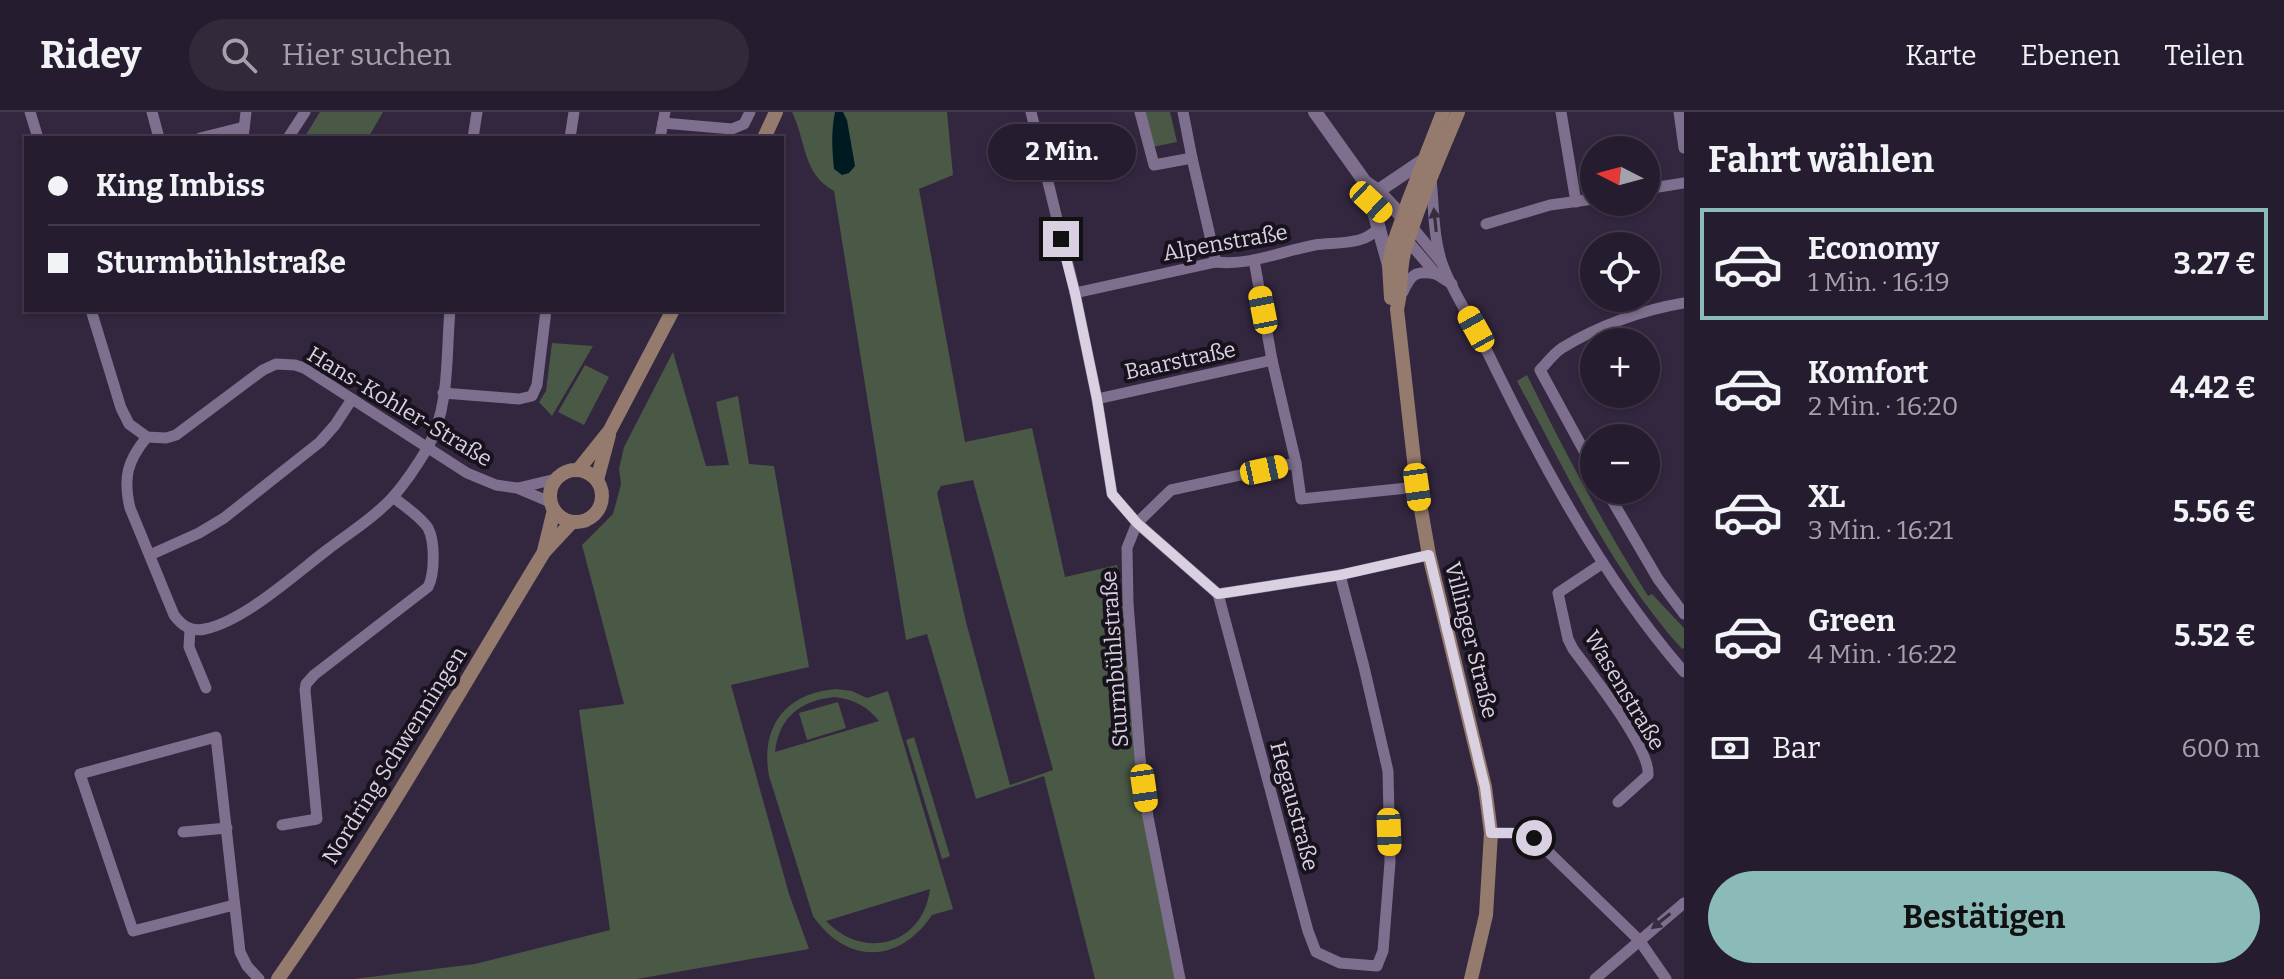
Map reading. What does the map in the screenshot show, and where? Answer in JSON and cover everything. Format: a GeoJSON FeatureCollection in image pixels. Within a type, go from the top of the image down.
{"type":"FeatureCollection","features":[{"type":"Feature","properties":{"kind":"main road"},"geometry":{"type":"LineString","coordinates":[[765,136],[776,112]]}},
{"type":"Feature","properties":{"kind":"main road","name":"Villinger Straße"},"geometry":{"type":"LineString","coordinates":[[1443,112],[1424,160],[1405,229],[1398,305],[1417,487],[1429,555],[1485,787],[1491,833],[1486,915],[1471,979]]}},
{"type":"Feature","properties":{"kind":"main road","name":"Villinger Straße"},"geometry":{"type":"LineString","coordinates":[[1398,305],[1391,302],[1389,265],[1431,178],[1458,112]]}},
{"type":"Feature","properties":{"kind":"main road"},"geometry":{"type":"LineString","coordinates":[[578,470],[610,430],[672,312]]}},
{"type":"Feature","properties":{"kind":"main road"},"geometry":{"type":"LineString","coordinates":[[597,480],[586,471],[578,470],[566,472],[556,479],[550,490],[552,506],[558,516],[581,522],[596,514],[602,497],[597,480],[610,430]]}},
{"type":"Feature","properties":{"kind":"main road","name":"Nordring Schwenningen"},"geometry":{"type":"LineString","coordinates":[[544,552],[552,506]]}},
{"type":"Feature","properties":{"kind":"main road","name":"Nordring Schwenningen"},"geometry":{"type":"LineString","coordinates":[[278,979],[399,792],[544,552],[572,522]]}},
{"type":"Feature","properties":{"kind":"street"},"geometry":{"type":"LineString","coordinates":[[30,112],[37,136]]}},
{"type":"Feature","properties":{"kind":"street"},"geometry":{"type":"LineString","coordinates":[[152,112],[158,136]]}},
{"type":"Feature","properties":{"kind":"street"},"geometry":{"type":"LineString","coordinates":[[215,136],[244,132],[246,112]]}},
{"type":"Feature","properties":{"kind":"street"},"geometry":{"type":"LineString","coordinates":[[289,136],[305,112]]}},
{"type":"Feature","properties":{"kind":"street"},"geometry":{"type":"LineString","coordinates":[[473,136],[477,112]]}},
{"type":"Feature","properties":{"kind":"street"},"geometry":{"type":"LineString","coordinates":[[570,136],[574,112]]}},
{"type":"Feature","properties":{"kind":"street"},"geometry":{"type":"LineString","coordinates":[[664,117],[732,129],[744,124],[750,112]]}},
{"type":"Feature","properties":{"kind":"street"},"geometry":{"type":"LineString","coordinates":[[1031,112],[1075,293],[1097,399],[1112,494],[1137,523],[1218,594],[1340,575],[1429,555]]}},
{"type":"Feature","properties":{"kind":"street"},"geometry":{"type":"LineString","coordinates":[[1140,112],[1154,165],[1192,158]]}},
{"type":"Feature","properties":{"kind":"street"},"geometry":{"type":"LineString","coordinates":[[1183,112],[1216,262]]}},
{"type":"Feature","properties":{"kind":"street"},"geometry":{"type":"LineString","coordinates":[[1315,112],[1372,192],[1405,229],[1442,262]]}},
{"type":"Feature","properties":{"kind":"street"},"geometry":{"type":"LineString","coordinates":[[1561,112],[1576,202]]}},
{"type":"Feature","properties":{"kind":"street"},"geometry":{"type":"LineString","coordinates":[[1679,112],[1684,148]]}},
{"type":"Feature","properties":{"kind":"street"},"geometry":{"type":"LineString","coordinates":[[1372,192],[1424,160]]}},
{"type":"Feature","properties":{"kind":"street"},"geometry":{"type":"LineString","coordinates":[[1431,178],[1442,262],[1508,394],[1603,563],[1625,597],[1683,669]]}},
{"type":"Feature","properties":{"kind":"street"},"geometry":{"type":"LineString","coordinates":[[1660,187],[1684,183]]}},
{"type":"Feature","properties":{"kind":"street"},"geometry":{"type":"LineString","coordinates":[[1372,192],[1389,265]]}},
{"type":"Feature","properties":{"kind":"street"},"geometry":{"type":"LineString","coordinates":[[1486,224],[1550,205],[1580,201]]}},
{"type":"Feature","properties":{"kind":"street","name":"Alpenstraße"},"geometry":{"type":"LineString","coordinates":[[1075,293],[1216,262],[1228,264],[1314,246],[1361,240],[1380,227]]}},
{"type":"Feature","properties":{"kind":"street"},"geometry":{"type":"LineString","coordinates":[[1405,229],[1436,274]]}},
{"type":"Feature","properties":{"kind":"street"},"geometry":{"type":"LineString","coordinates":[[1254,260],[1301,499],[1417,487]]}},
{"type":"Feature","properties":{"kind":"street"},"geometry":{"type":"LineString","coordinates":[[1398,305],[1411,276],[1423,271],[1436,274],[1452,284]]}},
{"type":"Feature","properties":{"kind":"street"},"geometry":{"type":"LineString","coordinates":[[1580,443],[1540,370],[1559,350],[1598,330],[1643,313],[1684,303]]}},
{"type":"Feature","properties":{"kind":"street"},"geometry":{"type":"LineString","coordinates":[[92,312],[129,424],[147,437],[129,463],[127,495],[130,508],[174,615],[180,624],[202,630],[229,620],[252,606],[379,511],[393,497],[428,447],[442,411],[450,312]]}},
{"type":"Feature","properties":{"kind":"street"},"geometry":{"type":"LineString","coordinates":[[443,393],[519,399],[532,396],[537,385],[546,312]]}},
{"type":"Feature","properties":{"kind":"street"},"geometry":{"type":"LineString","coordinates":[[96,363],[104,350]]}},
{"type":"Feature","properties":{"kind":"street","name":"Baarstraße"},"geometry":{"type":"LineString","coordinates":[[1097,399],[1272,360]]}},
{"type":"Feature","properties":{"kind":"street","name":"Hans-Kohler-Straße"},"geometry":{"type":"LineString","coordinates":[[147,437],[176,435],[263,370],[276,364],[295,365],[467,473],[496,485],[517,488],[552,506]]}},
{"type":"Feature","properties":{"kind":"street"},"geometry":{"type":"LineString","coordinates":[[150,555],[224,518],[320,442],[352,399]]}},
{"type":"Feature","properties":{"kind":"street"},"geometry":{"type":"LineString","coordinates":[[1137,523],[1171,490],[1296,463]]}},
{"type":"Feature","properties":{"kind":"street","name":"Hans-Kohler-Straße"},"geometry":{"type":"LineString","coordinates":[[517,488],[556,479]]}},
{"type":"Feature","properties":{"kind":"street"},"geometry":{"type":"LineString","coordinates":[[282,825],[317,819],[306,684],[431,582],[433,564],[427,528],[393,497]]}},
{"type":"Feature","properties":{"kind":"street"},"geometry":{"type":"LineString","coordinates":[[1614,504],[1658,579],[1684,614]]}},
{"type":"Feature","properties":{"kind":"street","name":"Sturmbühlstraße"},"geometry":{"type":"LineString","coordinates":[[1137,523],[1127,548],[1128,603],[1140,758],[1148,817],[1180,979]]}},
{"type":"Feature","properties":{"kind":"street","name":"Wasenstraße"},"geometry":{"type":"LineString","coordinates":[[1603,563],[1558,593],[1573,649],[1620,713],[1648,764],[1648,775],[1618,802]]}},
{"type":"Feature","properties":{"kind":"street","name":"Hegaustraße"},"geometry":{"type":"LineString","coordinates":[[1218,594],[1316,952],[1340,963],[1377,966],[1383,951],[1390,862],[1388,771],[1340,575]]}},
{"type":"Feature","properties":{"kind":"street"},"geometry":{"type":"LineString","coordinates":[[190,629],[189,647],[206,688]]}},
{"type":"Feature","properties":{"kind":"street"},"geometry":{"type":"LineString","coordinates":[[234,905],[133,931],[80,774],[216,737],[240,952],[259,979]]}},
{"type":"Feature","properties":{"kind":"street"},"geometry":{"type":"LineString","coordinates":[[183,832],[227,828]]}},
{"type":"Feature","properties":{"kind":"street"},"geometry":{"type":"LineString","coordinates":[[1491,833],[1512,833],[1534,838],[1639,940],[1666,979]]}},
{"type":"Feature","properties":{"kind":"street"},"geometry":{"type":"LineString","coordinates":[[1595,979],[1684,903]]}},
{"type":"Feature","properties":{"kind":"green space"},"geometry":{"type":"Polygon","coordinates":[[[320,112],[383,112],[369,136],[305,136],[320,112]]]}},
{"type":"Feature","properties":{"kind":"green space"},"geometry":{"type":"Polygon","coordinates":[[[792,112],[947,112],[953,175],[919,189],[965,442],[1032,428],[1065,577],[1117,565],[1175,979],[1095,979],[1044,776],[976,799],[927,634],[906,640],[834,191],[824,184],[811,166],[792,112]],[[973,480],[941,486],[937,493],[966,622],[1010,785],[1053,770],[973,480]]]}},
{"type":"Feature","properties":{"kind":"green space"},"geometry":{"type":"Polygon","coordinates":[[[1143,112],[1170,112],[1177,142],[1152,147],[1143,112]]]}},
{"type":"Feature","properties":{"kind":"green space"},"geometry":{"type":"Polygon","coordinates":[[[552,343],[593,346],[552,416],[539,402],[546,391],[552,343]]]}},
{"type":"Feature","properties":{"kind":"green space"},"geometry":{"type":"Polygon","coordinates":[[[673,352],[706,466],[729,465],[716,402],[738,396],[749,464],[774,466],[809,667],[731,685],[789,894],[809,949],[637,979],[354,979],[475,964],[610,930],[579,710],[624,704],[582,545],[613,514],[621,484],[619,469],[624,447],[673,352]]]}},
{"type":"Feature","properties":{"kind":"green space"},"geometry":{"type":"Polygon","coordinates":[[[585,365],[609,377],[584,425],[558,412],[585,365]]]}},
{"type":"Feature","properties":{"kind":"green space"},"geometry":{"type":"Polygon","coordinates":[[[1527,375],[1580,479],[1580,500],[1572,486],[1517,381],[1527,375]]]}},
{"type":"Feature","properties":{"kind":"green space"},"geometry":{"type":"Polygon","coordinates":[[[1583,504],[1594,504],[1648,596],[1652,594],[1684,628],[1684,648],[1633,587],[1583,504]]]}},
{"type":"Feature","properties":{"kind":"green space"},"geometry":{"type":"Polygon","coordinates":[[[836,689],[852,691],[867,698],[888,691],[953,909],[932,915],[919,931],[889,950],[857,950],[841,943],[813,916],[769,776],[769,742],[780,715],[803,697],[836,689]],[[834,697],[811,702],[793,713],[781,729],[775,752],[879,721],[859,704],[834,697]],[[930,889],[826,921],[857,941],[890,941],[916,923],[925,908],[930,889]]]}},
{"type":"Feature","properties":{"kind":"green space"},"geometry":{"type":"Polygon","coordinates":[[[838,702],[846,728],[807,740],[799,713],[838,702]]]}},
{"type":"Feature","properties":{"kind":"green space"},"geometry":{"type":"Polygon","coordinates":[[[914,737],[950,856],[942,859],[906,740],[914,737]]]}},
{"type":"Feature","properties":{"kind":"water"},"geometry":{"type":"Polygon","coordinates":[[[835,112],[843,112],[847,120],[855,166],[842,175],[834,169],[832,140],[835,112]]]}},
{"type":"Feature","properties":{"kind":"route"},"geometry":{"type":"LineString","coordinates":[[1061,239],[1097,399],[1112,494],[1137,523],[1218,594],[1340,575],[1429,555],[1485,787],[1491,833],[1512,833],[1534,838]]}}]}
